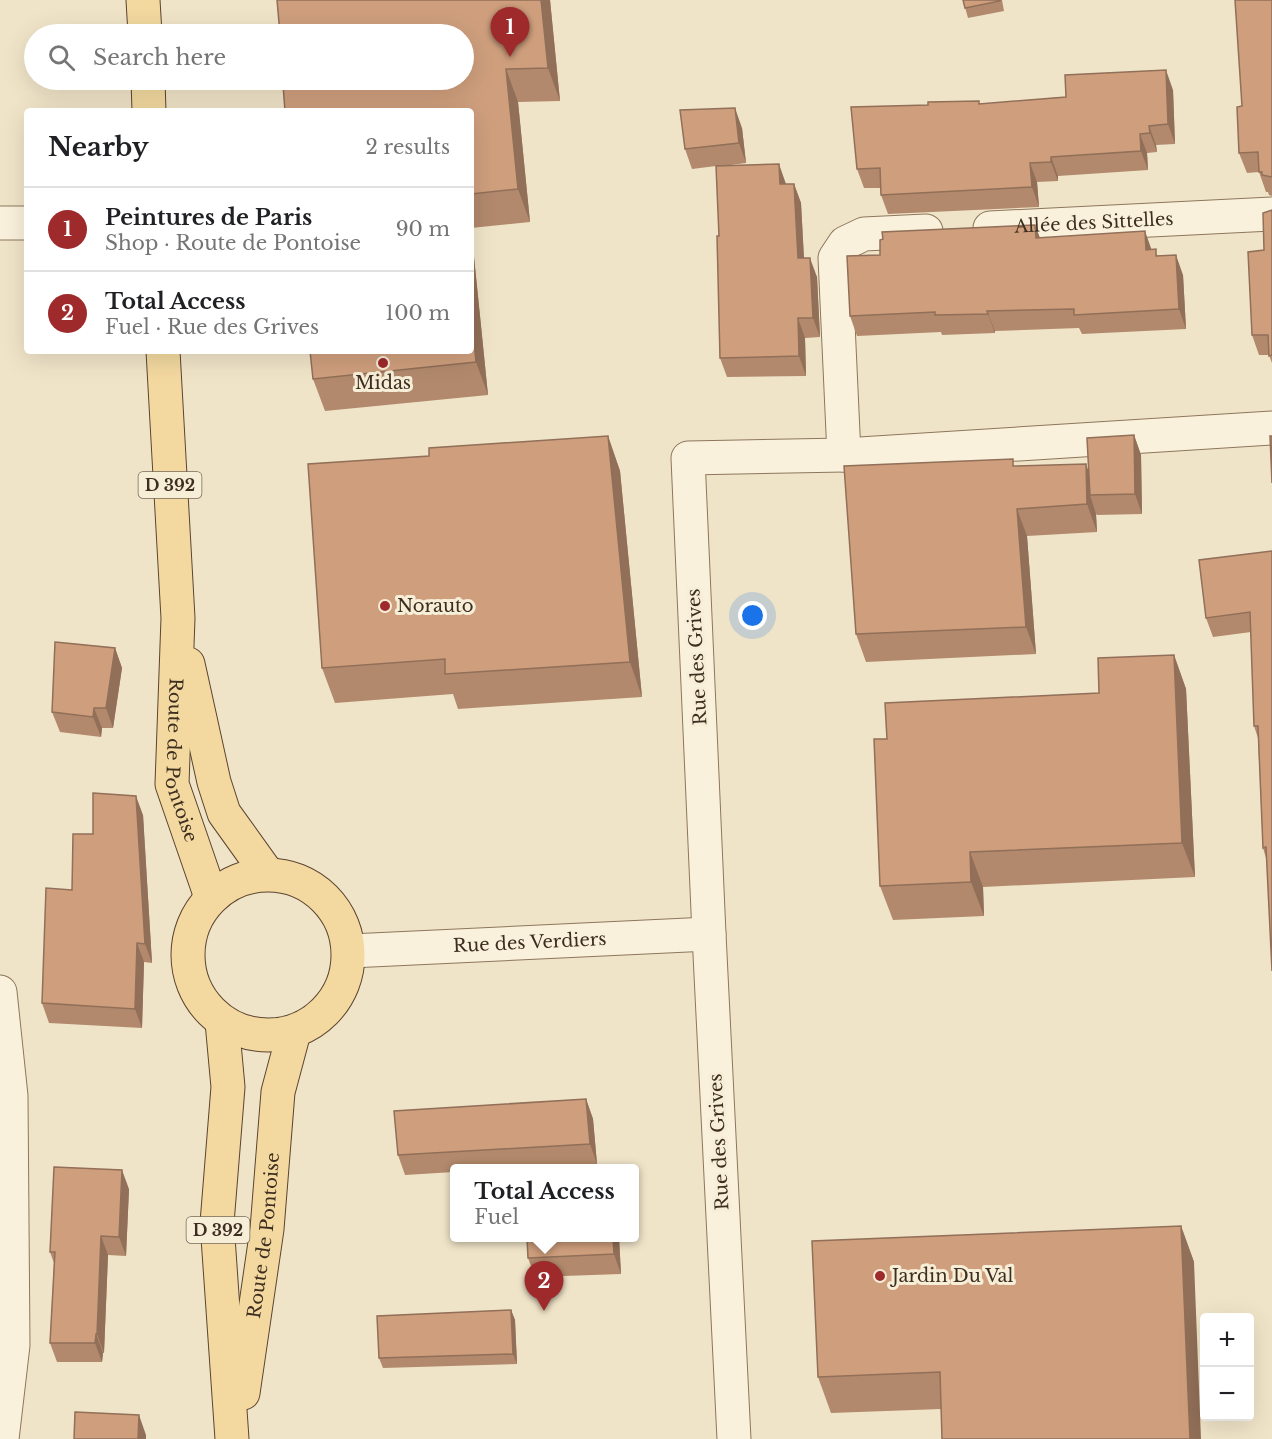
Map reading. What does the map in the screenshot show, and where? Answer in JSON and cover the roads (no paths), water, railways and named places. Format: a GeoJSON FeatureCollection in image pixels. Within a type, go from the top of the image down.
{"type":"FeatureCollection","features":[{"type":"Feature","properties":{"kind":"main road"},"geometry":{"type":"LineString","coordinates":[[143,0],[144,24]]}},
{"type":"Feature","properties":{"kind":"main road"},"geometry":{"type":"LineString","coordinates":[[148,90],[149,108]]}},
{"type":"Feature","properties":{"kind":"main road","name":"Route de Pontoise"},"geometry":{"type":"LineString","coordinates":[[163,354],[178,618],[172,784],[211,897]]}},
{"type":"Feature","properties":{"kind":"main road","name":"Route de Pontoise"},"geometry":{"type":"LineString","coordinates":[[178,618],[214,782],[224,813],[267,873]]}},
{"type":"Feature","properties":{"kind":"main road"},"geometry":{"type":"LineString","coordinates":[[267,873],[298,879],[324,895],[342,920],[350,951],[344,985],[325,1014],[294,1032],[257,1035],[222,1022],[198,996],[187,962],[192,927],[211,897],[236,880],[267,873]]}},
{"type":"Feature","properties":{"kind":"main road","name":"Route de Pontoise"},"geometry":{"type":"LineString","coordinates":[[222,1022],[228,1087],[217,1223],[234,1439]]}},
{"type":"Feature","properties":{"kind":"main road","name":"Route de Pontoise"},"geometry":{"type":"LineString","coordinates":[[234,1439],[267,1229],[278,1092],[294,1032]]}},
{"type":"Feature","properties":{"kind":"street","name":"Allée des Sittelles"},"geometry":{"type":"LineString","coordinates":[[843,455],[835,258],[845,243],[864,234],[1272,214]]}},
{"type":"Feature","properties":{"kind":"street"},"geometry":{"type":"LineString","coordinates":[[0,223],[24,223]]}},
{"type":"Feature","properties":{"kind":"street","name":"Rue des Grives"},"geometry":{"type":"LineString","coordinates":[[734,1439],[688,458],[843,455],[1272,428]]}},
{"type":"Feature","properties":{"kind":"street","name":"Rue des Verdiers"},"geometry":{"type":"LineString","coordinates":[[350,951],[709,934]]}},
{"type":"Feature","properties":{"kind":"street"},"geometry":{"type":"LineString","coordinates":[[0,992],[11,1096],[2,1439]]}},
{"type":"Feature","properties":{"kind":"place","name":"Peintures de Paris"},"geometry":{"type":"Point","coordinates":[510,57]}},
{"type":"Feature","properties":{"kind":"place","name":"Midas"},"geometry":{"type":"Point","coordinates":[383,363]}},
{"type":"Feature","properties":{"kind":"place","name":"Norauto"},"geometry":{"type":"Point","coordinates":[385,606]}},
{"type":"Feature","properties":{"kind":"place","name":"Jardin Du Val"},"geometry":{"type":"Point","coordinates":[880,1276]}},
{"type":"Feature","properties":{"kind":"place","name":"Total Access"},"geometry":{"type":"Point","coordinates":[544,1311]}}]}
